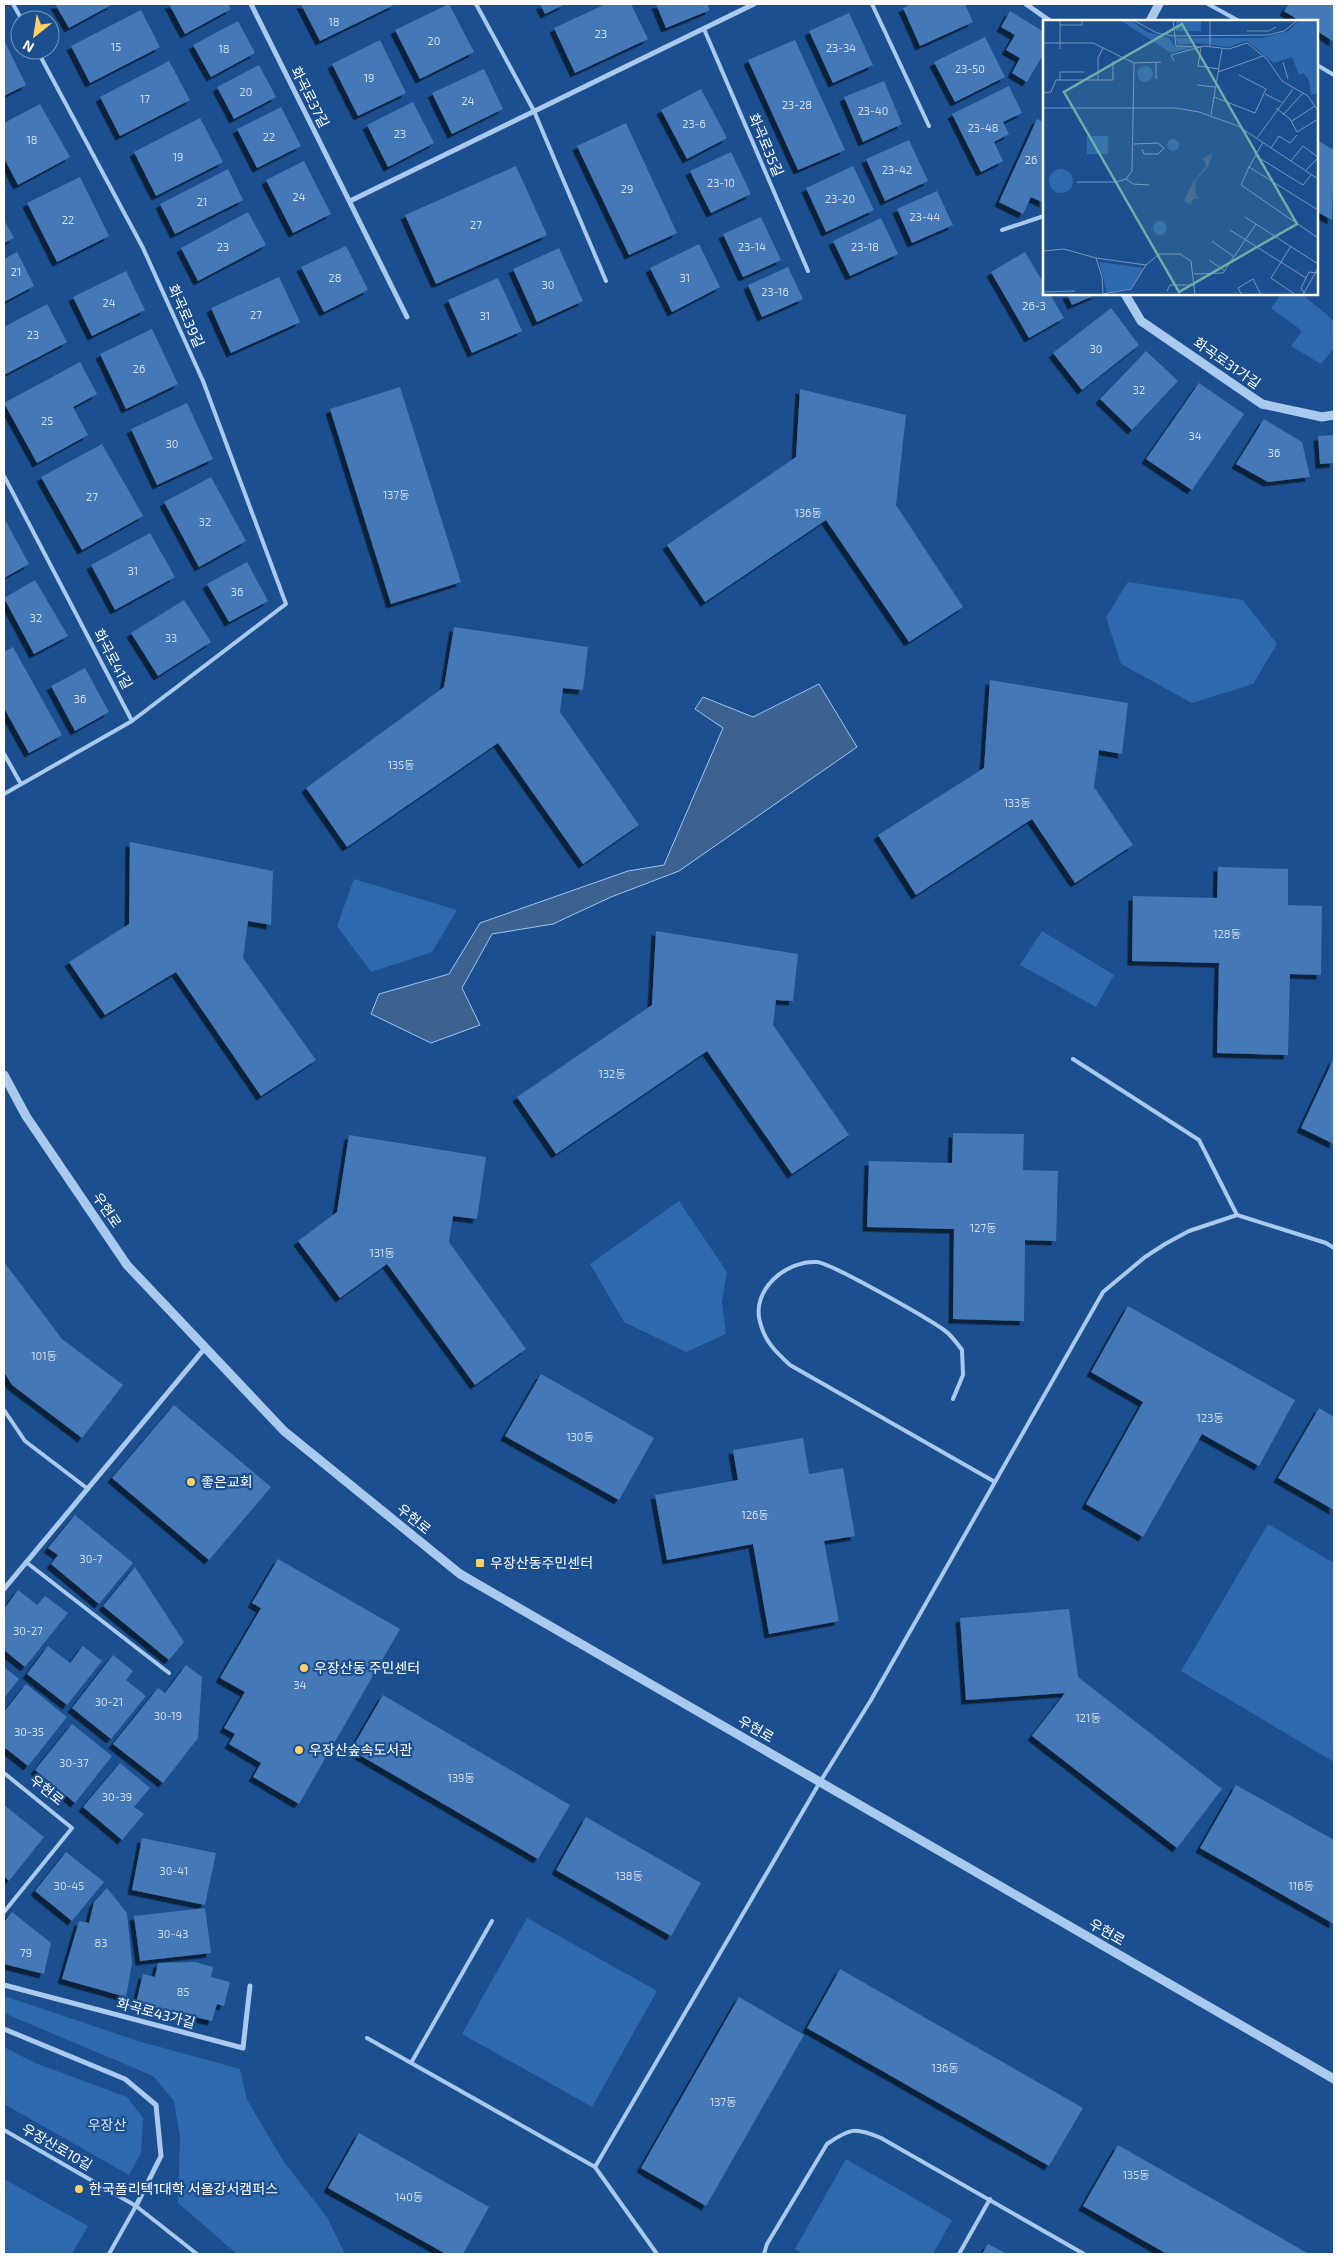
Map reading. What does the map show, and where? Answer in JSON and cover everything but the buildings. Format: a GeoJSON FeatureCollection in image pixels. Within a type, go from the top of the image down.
{"type":"FeatureCollection","features":[{"type":"Feature","properties":{"kind":"street","name":"화곡로37길"},"geometry":{"type":"LineString","coordinates":[[251,4],[407,317]]}},
{"type":"Feature","properties":{"kind":"street"},"geometry":{"type":"LineString","coordinates":[[350,201],[754,4]]}},
{"type":"Feature","properties":{"kind":"street"},"geometry":{"type":"LineString","coordinates":[[1026,4],[1049,20]]}},
{"type":"Feature","properties":{"kind":"street"},"geometry":{"type":"LineString","coordinates":[[1151,20],[1159,4]]}},
{"type":"Feature","properties":{"kind":"street","name":"화곡로31가길"},"geometry":{"type":"LineString","coordinates":[[1126,295],[1142,320],[1262,404],[1322,417],[1334,415]]}},
{"type":"Feature","properties":{"kind":"street","name":"우현로"},"geometry":{"type":"LineString","coordinates":[[4,1075],[26,1116],[127,1265],[284,1431],[460,1574],[1334,2079]]}},
{"type":"Feature","properties":{"kind":"street"},"geometry":{"type":"LineString","coordinates":[[4,1589],[205,1348]]}},
{"type":"Feature","properties":{"kind":"street","name":"화곡로43가길"},"geometry":{"type":"LineString","coordinates":[[4,1985],[243,2048],[250,1986]]}},
{"type":"Feature","properties":{"kind":"street"},"geometry":{"type":"LineString","coordinates":[[4,2029],[125,2079],[156,2105],[161,2156],[136,2206]]}},
{"type":"Feature","properties":{"kind":"lane"},"geometry":{"type":"LineString","coordinates":[[476,4],[534,111],[606,281]]}},
{"type":"Feature","properties":{"kind":"lane"},"geometry":{"type":"LineString","coordinates":[[872,4],[929,126]]}},
{"type":"Feature","properties":{"kind":"lane"},"geometry":{"type":"LineString","coordinates":[[1208,4],[1237,20]]}},
{"type":"Feature","properties":{"kind":"lane","name":"화곡로35길"},"geometry":{"type":"LineString","coordinates":[[704,29],[808,271]]}},
{"type":"Feature","properties":{"kind":"lane","name":"화곡로39길"},"geometry":{"type":"LineString","coordinates":[[43,60],[143,248],[203,381],[286,604],[132,721]]}},
{"type":"Feature","properties":{"kind":"lane"},"geometry":{"type":"LineString","coordinates":[[1318,66],[1334,75]]}},
{"type":"Feature","properties":{"kind":"lane"},"geometry":{"type":"LineString","coordinates":[[1002,230],[1043,216]]}},
{"type":"Feature","properties":{"kind":"lane","name":"화곡로41길"},"geometry":{"type":"LineString","coordinates":[[4,476],[132,721]]}},
{"type":"Feature","properties":{"kind":"lane"},"geometry":{"type":"LineString","coordinates":[[4,794],[132,721]]}},
{"type":"Feature","properties":{"kind":"lane"},"geometry":{"type":"LineString","coordinates":[[4,754],[21,784]]}},
{"type":"Feature","properties":{"kind":"lane"},"geometry":{"type":"LineString","coordinates":[[1073,1059],[1199,1140],[1237,1215]]}},
{"type":"Feature","properties":{"kind":"lane"},"geometry":{"type":"LineString","coordinates":[[595,2167],[820,1782],[872,1700],[1103,1292],[1137,1263],[1165,1244],[1189,1231],[1237,1215],[1326,1243],[1334,1248]]}},
{"type":"Feature","properties":{"kind":"lane"},"geometry":{"type":"LineString","coordinates":[[953,1399],[963,1375],[962,1350],[945,1330],[845,1273],[817,1262],[793,1266],[773,1278],[762,1296],[759,1321],[770,1346],[790,1365],[995,1482]]}},
{"type":"Feature","properties":{"kind":"lane"},"geometry":{"type":"LineString","coordinates":[[4,1410],[25,1441],[88,1489]]}},
{"type":"Feature","properties":{"kind":"lane"},"geometry":{"type":"LineString","coordinates":[[26,1562],[169,1673]]}},
{"type":"Feature","properties":{"kind":"lane","name":"우현로"},"geometry":{"type":"LineString","coordinates":[[4,1774],[72,1828],[4,1912]]}},
{"type":"Feature","properties":{"kind":"lane"},"geometry":{"type":"LineString","coordinates":[[411,2063],[492,1921]]}},
{"type":"Feature","properties":{"kind":"lane"},"geometry":{"type":"LineString","coordinates":[[367,2038],[595,2167],[658,2254]]}},
{"type":"Feature","properties":{"kind":"lane","name":"우장산로10길"},"geometry":{"type":"LineString","coordinates":[[4,2130],[136,2206],[197,2254]]}},
{"type":"Feature","properties":{"kind":"lane"},"geometry":{"type":"LineString","coordinates":[[764,2254],[767,2244],[816,2159],[827,2144],[843,2133],[861,2130],[881,2138],[1084,2254]]}},
{"type":"Feature","properties":{"kind":"lane"},"geometry":{"type":"LineString","coordinates":[[959,2254],[990,2199]]}},
{"type":"Feature","properties":{"kind":"lane"},"geometry":{"type":"LineString","coordinates":[[109,2254],[136,2206]]}},
{"type":"Feature","properties":{"kind":"green space"},"geometry":{"type":"Polygon","coordinates":[[[1280,295],[1303,295],[1334,321],[1334,348],[1321,364],[1291,346],[1302,331],[1271,308],[1280,295]]]}},
{"type":"Feature","properties":{"kind":"green space"},"geometry":{"type":"Polygon","coordinates":[[[1128,582],[1243,600],[1277,644],[1253,684],[1192,703],[1121,664],[1106,617],[1128,582]]]}},
{"type":"Feature","properties":{"kind":"green space"},"geometry":{"type":"Polygon","coordinates":[[[354,879],[457,910],[432,952],[371,972],[337,926],[354,879]]]}},
{"type":"Feature","properties":{"kind":"green space"},"geometry":{"type":"Polygon","coordinates":[[[1042,931],[1114,975],[1096,1007],[1020,965],[1042,931]]]}},
{"type":"Feature","properties":{"kind":"green space"},"geometry":{"type":"Polygon","coordinates":[[[679,1201],[727,1272],[722,1302],[726,1334],[686,1352],[624,1322],[590,1264],[679,1201]]]}},
{"type":"Feature","properties":{"kind":"green space"},"geometry":{"type":"Polygon","coordinates":[[[1268,1524],[1334,1563],[1334,1762],[1181,1671],[1268,1524]]]}},
{"type":"Feature","properties":{"kind":"green space"},"geometry":{"type":"Polygon","coordinates":[[[527,1918],[657,1991],[592,2107],[462,2034],[527,1918]]]}},
{"type":"Feature","properties":{"kind":"green space"},"geometry":{"type":"Polygon","coordinates":[[[4,1996],[138,2041],[240,2069],[247,2100],[284,2162],[327,2217],[345,2254],[237,2254],[178,2203],[180,2138],[174,2101],[153,2076],[4,2013],[4,1996]]]}},
{"type":"Feature","properties":{"kind":"green space","name":"우장산"},"geometry":{"type":"Polygon","coordinates":[[[4,2047],[35,2063],[127,2097],[143,2118],[141,2153],[129,2175],[4,2104],[4,2047]]]}},
{"type":"Feature","properties":{"kind":"green space"},"geometry":{"type":"Polygon","coordinates":[[[846,2159],[952,2220],[933,2254],[804,2254],[795,2249],[846,2159]]]}},
{"type":"Feature","properties":{"kind":"green space"},"geometry":{"type":"Polygon","coordinates":[[[4,2179],[88,2226],[72,2254],[4,2254],[4,2179]]]}},
{"type":"Feature","properties":{"kind":"shaded area"},"geometry":{"type":"Polygon","coordinates":[[[819,684],[857,747],[679,871],[611,897],[553,924],[492,934],[462,988],[480,1025],[431,1043],[371,1014],[379,994],[449,974],[480,923],[628,871],[664,865],[723,728],[695,709],[703,697],[753,717],[819,684]]]}},
{"type":"Feature","properties":{"kind":"place","name":"좋은교회"},"geometry":{"type":"Point","coordinates":[191,1482]}},
{"type":"Feature","properties":{"kind":"place","name":"우장산동주민센터"},"geometry":{"type":"Point","coordinates":[480,1563]}},
{"type":"Feature","properties":{"kind":"place","name":"우장산동 주민센터"},"geometry":{"type":"Point","coordinates":[304,1668]}},
{"type":"Feature","properties":{"kind":"place","name":"우장산숲속도서관"},"geometry":{"type":"Point","coordinates":[299,1750]}},
{"type":"Feature","properties":{"kind":"place","name":"한국폴리텍1대학 서울강서캠퍼스"},"geometry":{"type":"Point","coordinates":[79,2189]}}]}
